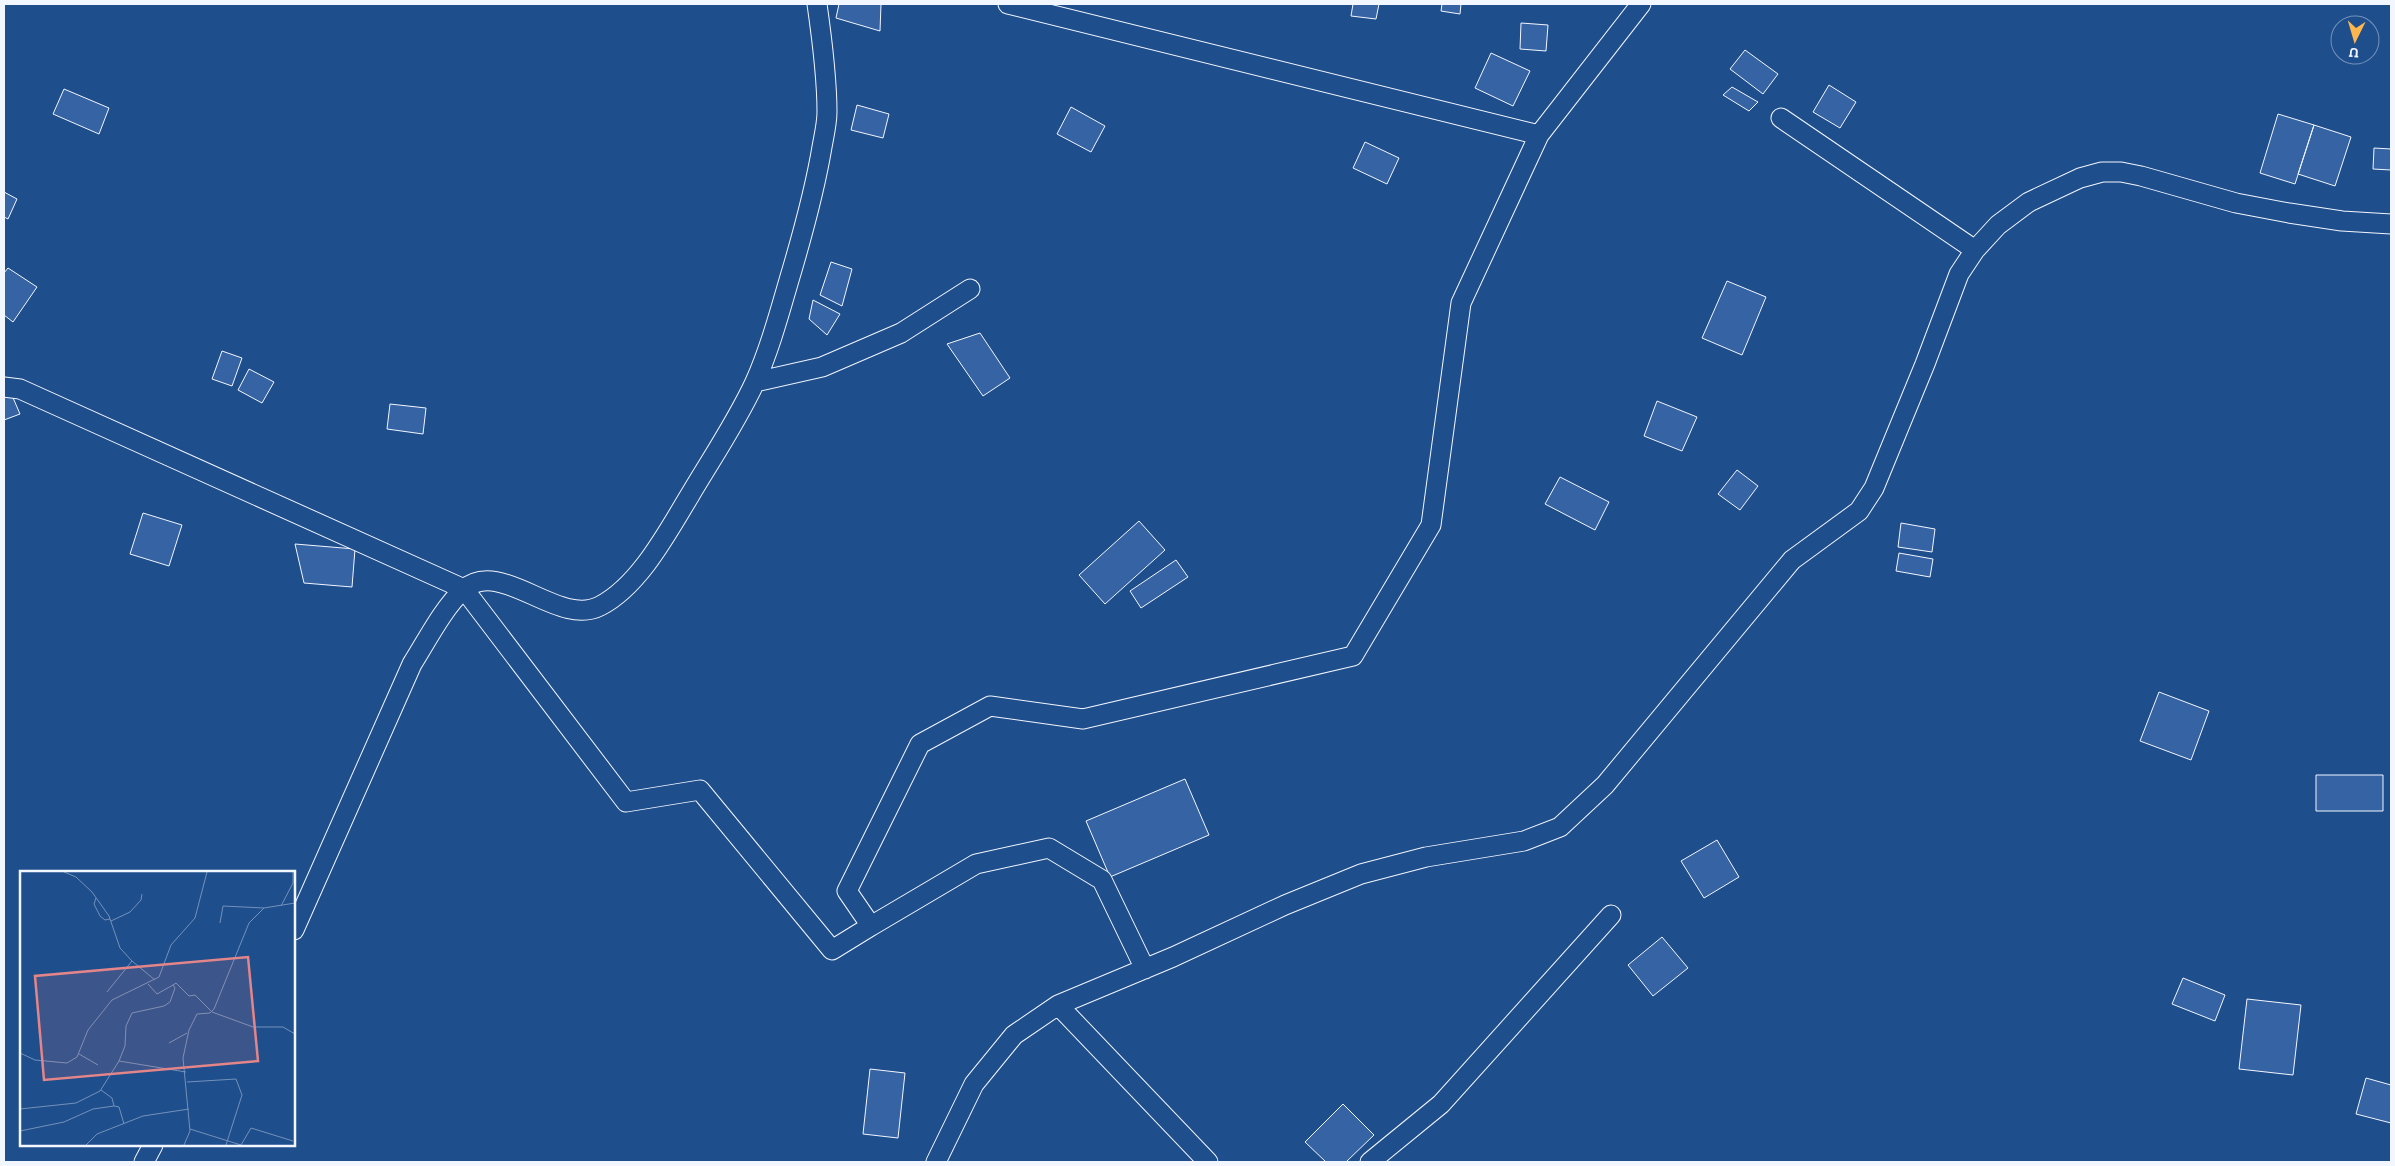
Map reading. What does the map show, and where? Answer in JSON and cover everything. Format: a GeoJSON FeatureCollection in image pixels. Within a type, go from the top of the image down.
{"type":"FeatureCollection","features":[{"type":"Feature","properties":{"kind":"street"},"geometry":{"type":"LineString","coordinates":[[295,928],[412,664],[436,626],[464,589],[475,584],[496,582],[565,608],[583,610],[598,608],[625,590],[669,531],[755,382],[776,322],[808,213],[821,155],[827,114],[817,4]]}},
{"type":"Feature","properties":{"kind":"street"},"geometry":{"type":"LineString","coordinates":[[1008,4],[1539,135]]}},
{"type":"Feature","properties":{"kind":"street"},"geometry":{"type":"LineString","coordinates":[[871,926],[847,891],[920,744],[990,706],[1083,719],[1353,656],[1431,525],[1461,303],[1539,135],[1641,4]]}},
{"type":"Feature","properties":{"kind":"street"},"geometry":{"type":"LineString","coordinates":[[1781,118],[1975,250]]}},
{"type":"Feature","properties":{"kind":"street"},"geometry":{"type":"LineString","coordinates":[[936,1162],[974,1084],[1014,1035],[1058,1005],[1145,969],[1285,905],[1361,874],[1426,857],[1524,841],[1560,826],[1583,807],[1605,785],[1792,560],[1859,511],[1874,488],[1925,364],[1959,274],[1975,250],[1998,225],[2029,202],[2080,178],[2102,172],[2141,176],[2236,203],[2289,213],[2342,222],[2391,224]]}},
{"type":"Feature","properties":{"kind":"street"},"geometry":{"type":"LineString","coordinates":[[755,382],[822,367],[901,333],[970,289]]}},
{"type":"Feature","properties":{"kind":"street"},"geometry":{"type":"LineString","coordinates":[[4,387],[20,389],[464,589],[626,802],[700,790],[832,950],[976,864],[1049,848],[1102,880],[1145,969]]}},
{"type":"Feature","properties":{"kind":"street"},"geometry":{"type":"LineString","coordinates":[[1370,1162],[1441,1104],[1611,915]]}},
{"type":"Feature","properties":{"kind":"street"},"geometry":{"type":"LineString","coordinates":[[1058,1005],[1208,1162]]}},
{"type":"Feature","properties":{"kind":"street"},"geometry":{"type":"LineString","coordinates":[[144,1162],[152,1146]]}},
{"type":"Feature","properties":{"kind":"building"},"geometry":{"type":"Polygon","coordinates":[[[839,4],[881,4],[880,31],[836,18],[839,4]]]}},
{"type":"Feature","properties":{"kind":"building"},"geometry":{"type":"Polygon","coordinates":[[[1353,4],[1379,4],[1376,19],[1351,16],[1353,4]]]}},
{"type":"Feature","properties":{"kind":"building"},"geometry":{"type":"Polygon","coordinates":[[[1442,4],[1461,4],[1460,14],[1441,11],[1442,4]]]}},
{"type":"Feature","properties":{"kind":"building"},"geometry":{"type":"Polygon","coordinates":[[[1521,23],[1548,25],[1546,51],[1520,49],[1521,23]]]}},
{"type":"Feature","properties":{"kind":"building"},"geometry":{"type":"Polygon","coordinates":[[[1745,50],[1778,74],[1763,94],[1730,69],[1745,50]]]}},
{"type":"Feature","properties":{"kind":"building"},"geometry":{"type":"Polygon","coordinates":[[[1491,53],[1530,71],[1513,106],[1475,88],[1491,53]]]}},
{"type":"Feature","properties":{"kind":"building"},"geometry":{"type":"Polygon","coordinates":[[[1829,85],[1856,102],[1840,128],[1813,112],[1829,85]]]}},
{"type":"Feature","properties":{"kind":"building"},"geometry":{"type":"Polygon","coordinates":[[[1732,87],[1758,102],[1749,111],[1723,95],[1732,87]]]}},
{"type":"Feature","properties":{"kind":"building"},"geometry":{"type":"Polygon","coordinates":[[[64,89],[109,108],[99,134],[53,114],[64,89]]]}},
{"type":"Feature","properties":{"kind":"building"},"geometry":{"type":"Polygon","coordinates":[[[857,105],[889,114],[883,138],[851,130],[857,105]]]}},
{"type":"Feature","properties":{"kind":"building"},"geometry":{"type":"Polygon","coordinates":[[[1071,107],[1105,126],[1091,152],[1057,134],[1071,107]]]}},
{"type":"Feature","properties":{"kind":"building"},"geometry":{"type":"Polygon","coordinates":[[[2278,114],[2314,125],[2295,184],[2260,173],[2278,114]]]}},
{"type":"Feature","properties":{"kind":"building"},"geometry":{"type":"Polygon","coordinates":[[[2314,125],[2351,137],[2335,186],[2298,174],[2314,125]]]}},
{"type":"Feature","properties":{"kind":"building"},"geometry":{"type":"Polygon","coordinates":[[[1365,142],[1399,158],[1387,184],[1353,168],[1365,142]]]}},
{"type":"Feature","properties":{"kind":"building"},"geometry":{"type":"Polygon","coordinates":[[[2374,148],[2391,149],[2391,170],[2373,169],[2374,148]]]}},
{"type":"Feature","properties":{"kind":"building"},"geometry":{"type":"Polygon","coordinates":[[[4,192],[17,199],[8,219],[4,217],[4,192]]]}},
{"type":"Feature","properties":{"kind":"building"},"geometry":{"type":"Polygon","coordinates":[[[831,262],[852,269],[842,306],[820,295],[831,262]]]}},
{"type":"Feature","properties":{"kind":"building"},"geometry":{"type":"Polygon","coordinates":[[[8,268],[37,287],[13,322],[4,315],[4,273],[8,268]]]}},
{"type":"Feature","properties":{"kind":"building"},"geometry":{"type":"Polygon","coordinates":[[[1727,281],[1766,297],[1742,355],[1702,338],[1727,281]]]}},
{"type":"Feature","properties":{"kind":"building"},"geometry":{"type":"Polygon","coordinates":[[[813,300],[840,314],[827,335],[809,319],[813,300]]]}},
{"type":"Feature","properties":{"kind":"building"},"geometry":{"type":"Polygon","coordinates":[[[980,333],[1010,378],[983,396],[947,344],[980,333]]]}},
{"type":"Feature","properties":{"kind":"building"},"geometry":{"type":"Polygon","coordinates":[[[222,351],[242,358],[232,386],[212,379],[222,351]]]}},
{"type":"Feature","properties":{"kind":"building"},"geometry":{"type":"Polygon","coordinates":[[[249,369],[274,382],[262,403],[238,390],[249,369]]]}},
{"type":"Feature","properties":{"kind":"building"},"geometry":{"type":"Polygon","coordinates":[[[11,393],[20,414],[4,420],[4,396],[11,393]]]}},
{"type":"Feature","properties":{"kind":"building"},"geometry":{"type":"Polygon","coordinates":[[[1657,401],[1697,417],[1682,451],[1644,436],[1657,401]]]}},
{"type":"Feature","properties":{"kind":"building"},"geometry":{"type":"Polygon","coordinates":[[[390,404],[426,408],[423,434],[387,429],[390,404]]]}},
{"type":"Feature","properties":{"kind":"building"},"geometry":{"type":"Polygon","coordinates":[[[1737,470],[1758,486],[1740,510],[1718,494],[1737,470]]]}},
{"type":"Feature","properties":{"kind":"building"},"geometry":{"type":"Polygon","coordinates":[[[1560,477],[1609,502],[1595,530],[1545,504],[1560,477]]]}},
{"type":"Feature","properties":{"kind":"building"},"geometry":{"type":"Polygon","coordinates":[[[143,513],[182,525],[169,566],[130,554],[143,513]]]}},
{"type":"Feature","properties":{"kind":"building"},"geometry":{"type":"Polygon","coordinates":[[[1139,521],[1165,550],[1105,604],[1079,575],[1139,521]]]}},
{"type":"Feature","properties":{"kind":"building"},"geometry":{"type":"Polygon","coordinates":[[[1901,523],[1935,529],[1932,552],[1898,547],[1901,523]]]}},
{"type":"Feature","properties":{"kind":"building"},"geometry":{"type":"Polygon","coordinates":[[[295,544],[355,549],[352,587],[304,583],[295,544]]]}},
{"type":"Feature","properties":{"kind":"building"},"geometry":{"type":"Polygon","coordinates":[[[1899,553],[1933,559],[1930,577],[1896,571],[1899,553]]]}},
{"type":"Feature","properties":{"kind":"building"},"geometry":{"type":"Polygon","coordinates":[[[1176,560],[1188,577],[1141,608],[1130,591],[1176,560]]]}},
{"type":"Feature","properties":{"kind":"building"},"geometry":{"type":"Polygon","coordinates":[[[2159,692],[2209,711],[2191,760],[2140,741],[2159,692]]]}},
{"type":"Feature","properties":{"kind":"building"},"geometry":{"type":"Polygon","coordinates":[[[2316,775],[2383,775],[2383,811],[2316,811],[2316,775]]]}},
{"type":"Feature","properties":{"kind":"building"},"geometry":{"type":"Polygon","coordinates":[[[1185,779],[1209,835],[1110,877],[1086,821],[1185,779]]]}},
{"type":"Feature","properties":{"kind":"building"},"geometry":{"type":"Polygon","coordinates":[[[1717,840],[1739,877],[1704,898],[1681,861],[1717,840]]]}},
{"type":"Feature","properties":{"kind":"building"},"geometry":{"type":"Polygon","coordinates":[[[1662,937],[1688,968],[1653,996],[1628,965],[1662,937]]]}},
{"type":"Feature","properties":{"kind":"building"},"geometry":{"type":"Polygon","coordinates":[[[2183,978],[2225,995],[2215,1021],[2172,1004],[2183,978]]]}},
{"type":"Feature","properties":{"kind":"building"},"geometry":{"type":"Polygon","coordinates":[[[2247,999],[2301,1005],[2293,1075],[2239,1069],[2247,999]]]}},
{"type":"Feature","properties":{"kind":"building"},"geometry":{"type":"Polygon","coordinates":[[[870,1069],[905,1073],[898,1138],[863,1134],[870,1069]]]}},
{"type":"Feature","properties":{"kind":"building"},"geometry":{"type":"Polygon","coordinates":[[[2366,1078],[2391,1085],[2391,1123],[2356,1114],[2366,1078]]]}},
{"type":"Feature","properties":{"kind":"building"},"geometry":{"type":"Polygon","coordinates":[[[1343,1104],[1374,1135],[1346,1162],[1326,1162],[1305,1142],[1343,1104]]]}}]}
